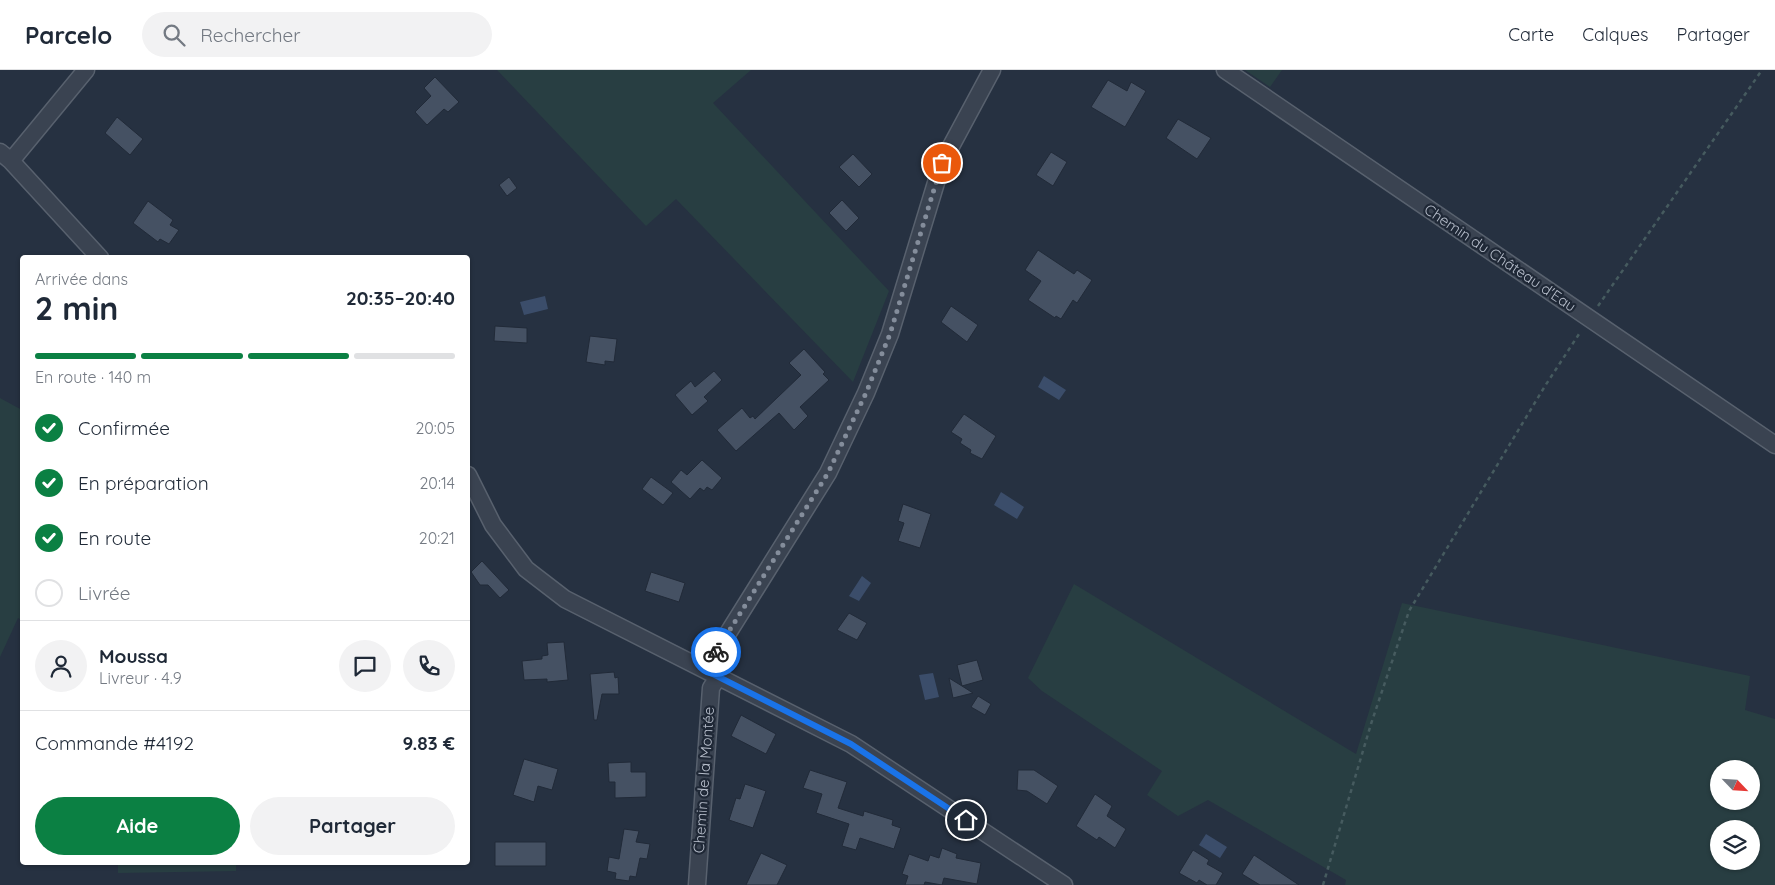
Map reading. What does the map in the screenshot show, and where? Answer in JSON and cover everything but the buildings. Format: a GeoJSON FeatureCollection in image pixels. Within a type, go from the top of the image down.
{"type":"FeatureCollection","features":[{"type":"Feature","properties":{"kind":"street"},"geometry":{"type":"LineString","coordinates":[[86,70],[6,156],[97,255]]}},
{"type":"Feature","properties":{"kind":"street","name":"Chemin de la Montée"},"geometry":{"type":"LineString","coordinates":[[697,885],[712,674],[828,473],[866,393],[890,334],[942,163],[992,70]]}},
{"type":"Feature","properties":{"kind":"street","name":"Chemin du Château d'Eau"},"geometry":{"type":"LineString","coordinates":[[1225,70],[1775,445]]}},
{"type":"Feature","properties":{"kind":"street"},"geometry":{"type":"LineString","coordinates":[[470,479],[493,525],[526,569],[565,599],[851,744],[1064,885]]}},
{"type":"Feature","properties":{"kind":"path"},"geometry":{"type":"LineString","coordinates":[[1323,885],[1371,724],[1409,611],[1545,386],[1589,319],[1762,70]]}},
{"type":"Feature","properties":{"kind":"green space"},"geometry":{"type":"Polygon","coordinates":[[[497,70],[751,70],[713,103],[889,291],[853,382],[676,199],[646,226],[497,70]]]}},
{"type":"Feature","properties":{"kind":"green space"},"geometry":{"type":"Polygon","coordinates":[[[1245,70],[1282,70],[1270,87],[1245,70]]]}},
{"type":"Feature","properties":{"kind":"green space"},"geometry":{"type":"Polygon","coordinates":[[[0,398],[20,409],[20,619],[18,618],[0,657],[0,398]]]}},
{"type":"Feature","properties":{"kind":"green space"},"geometry":{"type":"Polygon","coordinates":[[[1074,584],[1356,754],[1402,603],[1750,676],[1745,710],[1775,719],[1775,885],[1345,885],[1346,880],[1208,800],[1178,816],[1147,795],[1162,771],[1042,691],[1028,678],[1074,584]]]}},
{"type":"Feature","properties":{"kind":"green space"},"geometry":{"type":"Polygon","coordinates":[[[118,865],[236,865],[236,871],[118,873],[118,865]]]}},
{"type":"Feature","properties":{"kind":"water"},"geometry":{"type":"Polygon","coordinates":[[[545,296],[548,309],[524,315],[520,302],[545,296]]]}},
{"type":"Feature","properties":{"kind":"water"},"geometry":{"type":"Polygon","coordinates":[[[1044,376],[1066,390],[1059,400],[1038,387],[1044,376]]]}},
{"type":"Feature","properties":{"kind":"water"},"geometry":{"type":"Polygon","coordinates":[[[1001,492],[1024,507],[1017,519],[994,505],[1001,492]]]}},
{"type":"Feature","properties":{"kind":"water"},"geometry":{"type":"Polygon","coordinates":[[[862,576],[871,583],[859,601],[849,596],[862,576]]]}},
{"type":"Feature","properties":{"kind":"water"},"geometry":{"type":"Polygon","coordinates":[[[933,673],[939,697],[925,700],[919,675],[933,673]]]}},
{"type":"Feature","properties":{"kind":"water"},"geometry":{"type":"Polygon","coordinates":[[[1206,834],[1227,847],[1220,858],[1199,845],[1206,834]]]}},
{"type":"Feature","properties":{"kind":"way so far"},"geometry":{"type":"LineString","coordinates":[[716,652],[828,473],[866,393],[890,334],[916,254],[942,163]]}},
{"type":"Feature","properties":{"kind":"route"},"geometry":{"type":"LineString","coordinates":[[716,652],[705,670],[851,744],[966,820]]}}]}
